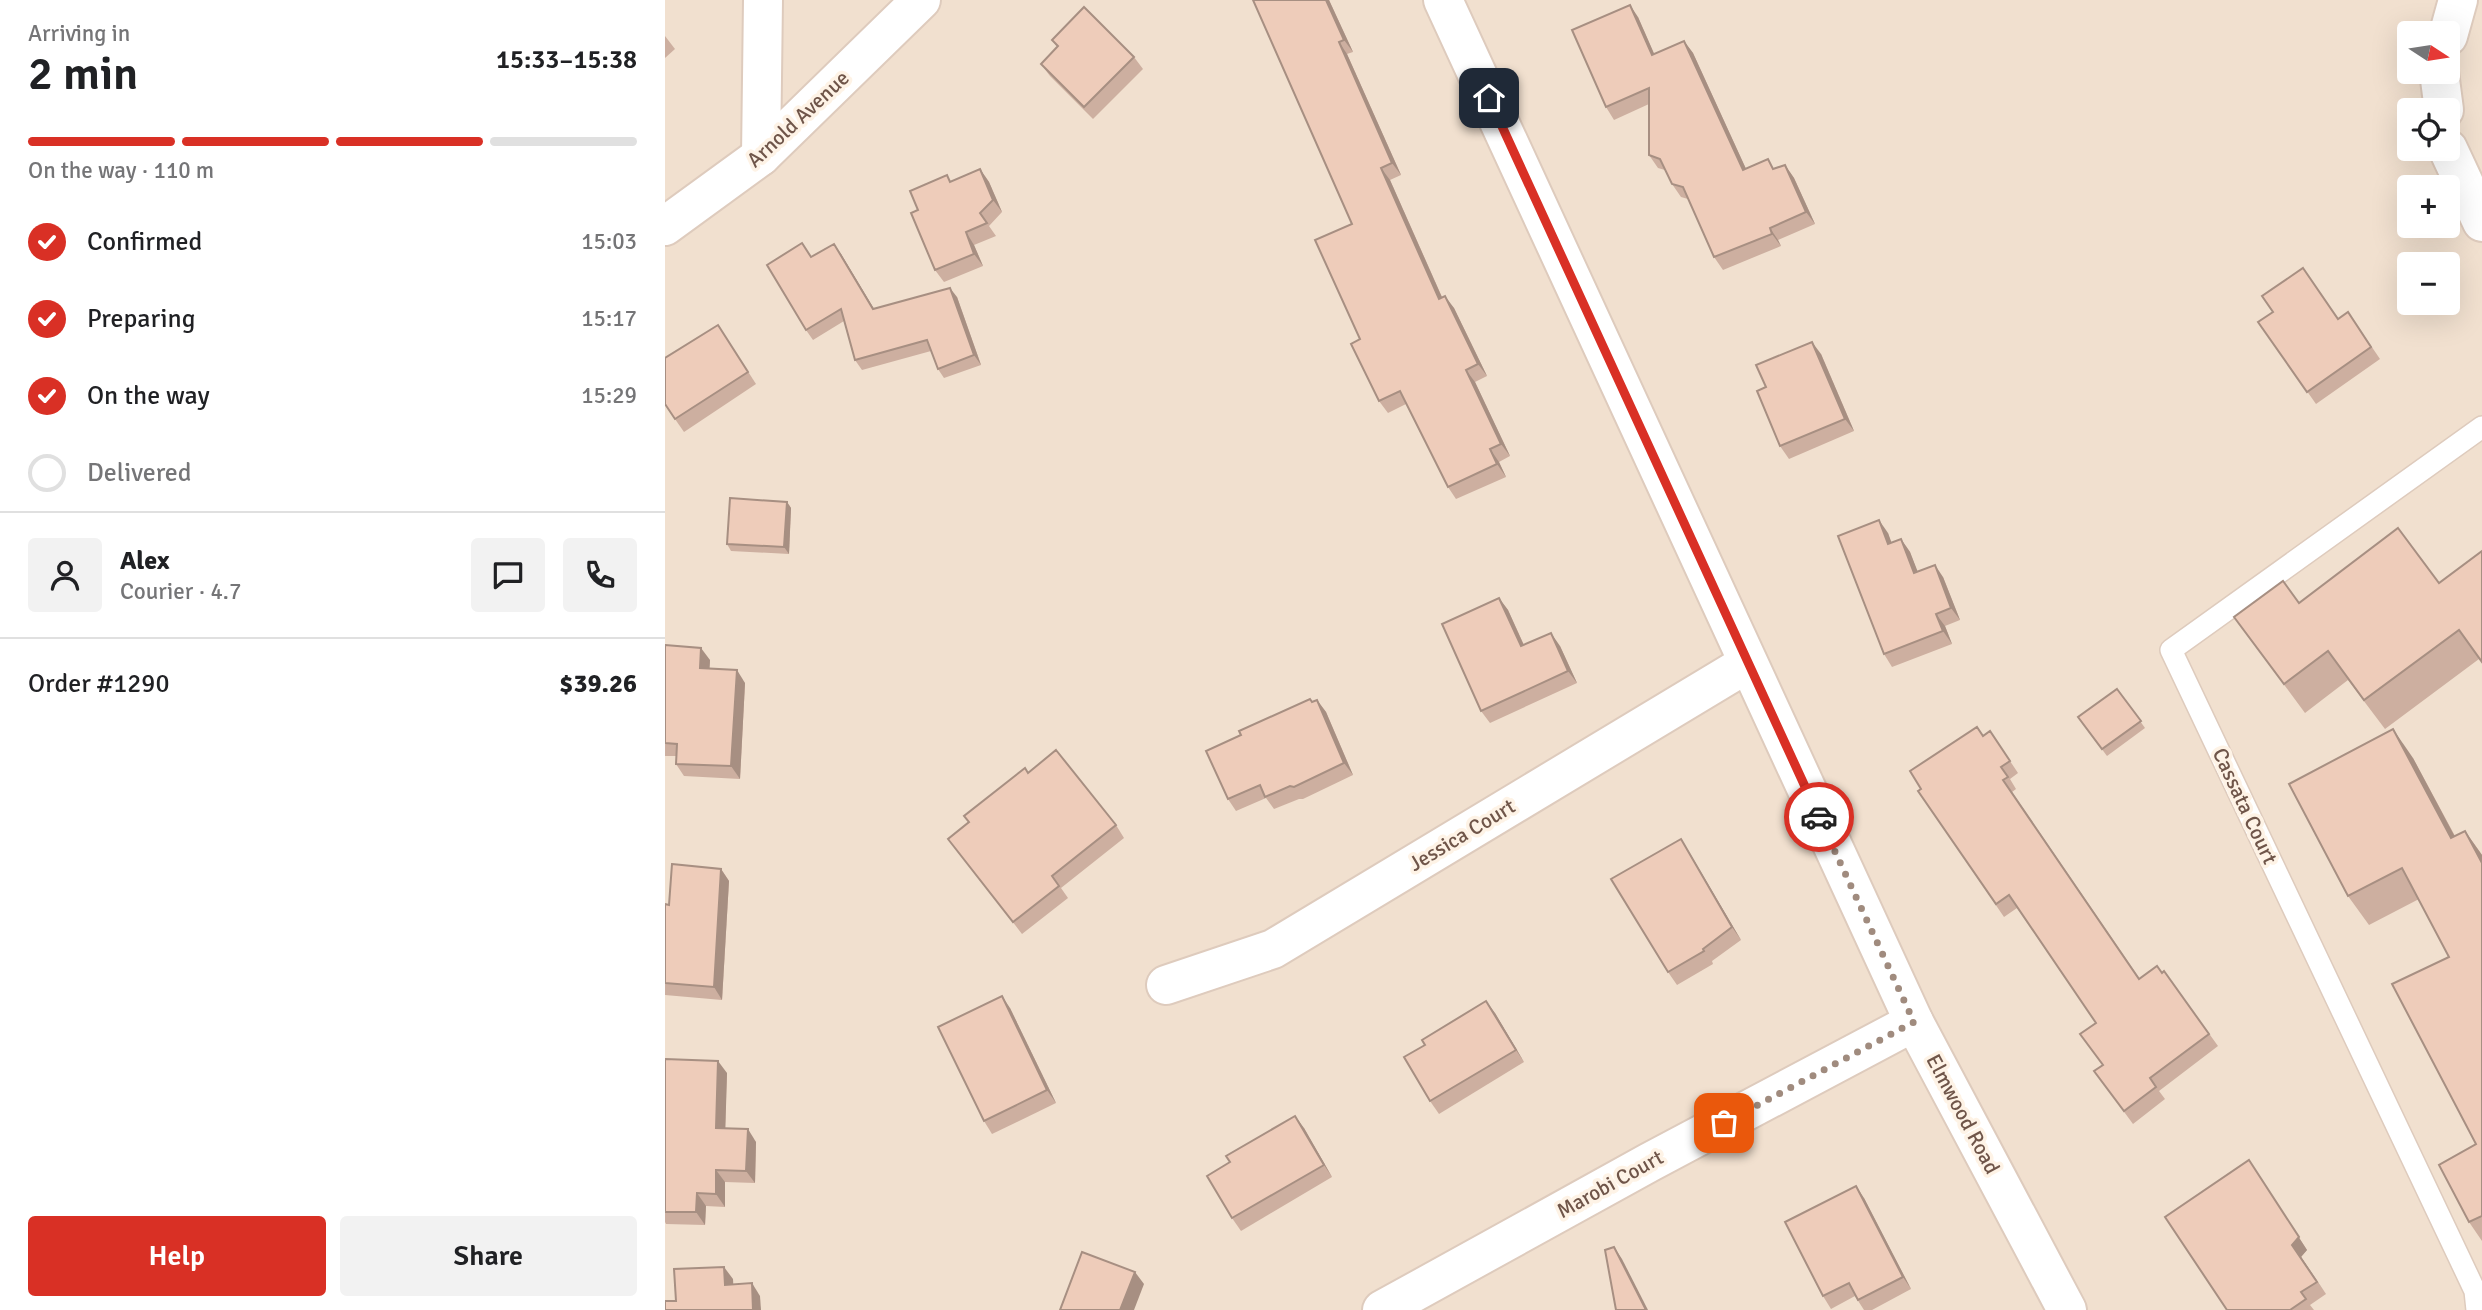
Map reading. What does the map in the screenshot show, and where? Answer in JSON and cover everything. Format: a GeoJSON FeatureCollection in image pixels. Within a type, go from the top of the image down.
{"type":"FeatureCollection","features":[{"type":"Feature","properties":{"kind":"street"},"geometry":{"type":"LineString","coordinates":[[761,156],[763,0]]}},
{"type":"Feature","properties":{"kind":"street","name":"Arnold Avenue"},"geometry":{"type":"LineString","coordinates":[[665,226],[761,156],[921,0]]}},
{"type":"Feature","properties":{"kind":"street","name":"Elmwood Road"},"geometry":{"type":"LineString","coordinates":[[1443,0],[1914,1022],[2067,1310]]}},
{"type":"Feature","properties":{"kind":"street"},"geometry":{"type":"LineString","coordinates":[[2452,21],[2458,0]]}},
{"type":"Feature","properties":{"kind":"street"},"geometry":{"type":"LineString","coordinates":[[2454,161],[2482,222]]}},
{"type":"Feature","properties":{"kind":"street","name":"Jessica Court"},"geometry":{"type":"LineString","coordinates":[[1166,985],[1273,949],[1748,663]]}},
{"type":"Feature","properties":{"kind":"street","name":"Marobi Court"},"geometry":{"type":"LineString","coordinates":[[1382,1310],[1650,1162],[1914,1022]]}},
{"type":"Feature","properties":{"kind":"lane","name":"Cassata Court"},"geometry":{"type":"LineString","coordinates":[[2478,1296],[2171,650],[2482,427]]}},
{"type":"Feature","properties":{"kind":"shaded area"},"geometry":{"type":"Polygon","coordinates":[[[665,0],[2482,0],[2482,1310],[665,1310],[665,0]]]}},
{"type":"Feature","properties":{"kind":"building"},"geometry":{"type":"Polygon","coordinates":[[[1253,0],[1326,0],[1344,40],[1339,42],[1392,163],[1381,168],[1439,299],[1445,296],[1478,364],[1466,370],[1501,444],[1490,449],[1497,464],[1448,487],[1400,391],[1379,401],[1351,344],[1360,339],[1315,240],[1352,224],[1253,0]]]}},
{"type":"Feature","properties":{"kind":"building"},"geometry":{"type":"Polygon","coordinates":[[[1630,5],[1652,55],[1684,41],[1743,170],[1768,159],[1773,169],[1785,165],[1806,212],[1770,228],[1772,234],[1714,257],[1683,187],[1672,184],[1660,159],[1649,155],[1649,88],[1606,107],[1572,30],[1630,5]]]}},
{"type":"Feature","properties":{"kind":"building"},"geometry":{"type":"Polygon","coordinates":[[[1084,7],[1134,57],[1084,107],[1041,64],[1058,46],[1052,40],[1084,7]]]}},
{"type":"Feature","properties":{"kind":"building"},"geometry":{"type":"Polygon","coordinates":[[[980,169],[993,200],[980,213],[987,223],[966,232],[974,254],[935,270],[911,213],[918,210],[910,191],[947,175],[950,182],[980,169]]]}},
{"type":"Feature","properties":{"kind":"building"},"geometry":{"type":"Polygon","coordinates":[[[802,243],[811,257],[834,244],[873,309],[950,288],[974,355],[938,369],[927,340],[855,360],[841,309],[806,330],[767,265],[802,243]]]}},
{"type":"Feature","properties":{"kind":"building"},"geometry":{"type":"Polygon","coordinates":[[[2303,268],[2338,319],[2348,312],[2371,347],[2307,392],[2258,322],[2273,312],[2262,296],[2303,268]]]}},
{"type":"Feature","properties":{"kind":"building"},"geometry":{"type":"Polygon","coordinates":[[[718,325],[748,372],[675,419],[665,404],[665,358],[718,325]]]}},
{"type":"Feature","properties":{"kind":"building"},"geometry":{"type":"Polygon","coordinates":[[[1812,342],[1845,419],[1780,446],[1757,391],[1766,387],[1756,365],[1812,342]]]}},
{"type":"Feature","properties":{"kind":"building"},"geometry":{"type":"Polygon","coordinates":[[[730,498],[787,502],[784,547],[727,544],[730,498]]]}},
{"type":"Feature","properties":{"kind":"building"},"geometry":{"type":"Polygon","coordinates":[[[1879,520],[1888,544],[1901,539],[1914,573],[1935,565],[1951,608],[1936,614],[1943,631],[1884,654],[1838,536],[1879,520]]]}},
{"type":"Feature","properties":{"kind":"building"},"geometry":{"type":"Polygon","coordinates":[[[2398,528],[2439,583],[2482,551],[2482,662],[2459,630],[2364,700],[2328,651],[2284,684],[2234,617],[2283,581],[2299,603],[2398,528]]]}},
{"type":"Feature","properties":{"kind":"building"},"geometry":{"type":"Polygon","coordinates":[[[1499,598],[1521,646],[1551,633],[1568,671],[1481,711],[1442,624],[1499,598]]]}},
{"type":"Feature","properties":{"kind":"building"},"geometry":{"type":"Polygon","coordinates":[[[665,645],[701,648],[700,668],[737,670],[731,766],[676,764],[677,744],[665,743],[665,645]]]}},
{"type":"Feature","properties":{"kind":"building"},"geometry":{"type":"Polygon","coordinates":[[[2117,689],[2141,721],[2102,749],[2078,717],[2117,689]]]}},
{"type":"Feature","properties":{"kind":"building"},"geometry":{"type":"Polygon","coordinates":[[[1310,699],[1312,702],[1317,700],[1344,763],[1294,787],[1290,786],[1265,797],[1260,785],[1228,799],[1206,751],[1241,735],[1239,731],[1310,699]]]}},
{"type":"Feature","properties":{"kind":"building"},"geometry":{"type":"Polygon","coordinates":[[[1977,727],[1983,736],[1990,731],[2010,761],[2001,767],[2008,777],[2003,780],[2139,979],[2157,966],[2162,973],[2164,971],[2209,1034],[2150,1078],[2156,1087],[2124,1111],[2094,1071],[2103,1065],[2080,1034],[2096,1023],[2009,895],[1996,904],[1918,791],[1921,789],[1910,771],[1977,727]]]}},
{"type":"Feature","properties":{"kind":"building"},"geometry":{"type":"Polygon","coordinates":[[[2393,729],[2451,838],[2465,831],[2482,863],[2482,1216],[2469,1222],[2439,1165],[2476,1144],[2392,984],[2449,957],[2402,868],[2348,896],[2289,784],[2393,729]]]}},
{"type":"Feature","properties":{"kind":"building"},"geometry":{"type":"Polygon","coordinates":[[[1056,750],[1116,825],[1052,876],[1059,886],[1013,922],[948,839],[969,822],[964,816],[1025,768],[1028,773],[1056,750]]]}},
{"type":"Feature","properties":{"kind":"building"},"geometry":{"type":"Polygon","coordinates":[[[1681,839],[1732,927],[1703,949],[1704,951],[1668,972],[1611,879],[1681,839]]]}},
{"type":"Feature","properties":{"kind":"building"},"geometry":{"type":"Polygon","coordinates":[[[672,864],[721,869],[714,987],[665,983],[665,904],[669,905],[672,864]]]}},
{"type":"Feature","properties":{"kind":"building"},"geometry":{"type":"Polygon","coordinates":[[[1002,996],[1047,1090],[984,1121],[938,1027],[1002,996]]]}},
{"type":"Feature","properties":{"kind":"building"},"geometry":{"type":"Polygon","coordinates":[[[1486,1001],[1516,1050],[1430,1101],[1404,1057],[1425,1045],[1422,1040],[1486,1001]]]}},
{"type":"Feature","properties":{"kind":"building"},"geometry":{"type":"Polygon","coordinates":[[[665,1059],[718,1061],[716,1128],[748,1129],[746,1171],[716,1170],[716,1194],[697,1193],[696,1212],[665,1212],[665,1059]]]}},
{"type":"Feature","properties":{"kind":"building"},"geometry":{"type":"Polygon","coordinates":[[[1295,1116],[1324,1165],[1232,1218],[1207,1176],[1230,1162],[1226,1156],[1295,1116]]]}},
{"type":"Feature","properties":{"kind":"building"},"geometry":{"type":"Polygon","coordinates":[[[2249,1160],[2299,1237],[2292,1245],[2317,1282],[2301,1292],[2306,1299],[2290,1310],[2227,1310],[2165,1217],[2249,1160]]]}},
{"type":"Feature","properties":{"kind":"building"},"geometry":{"type":"Polygon","coordinates":[[[1856,1186],[1903,1277],[1858,1300],[1849,1283],[1823,1296],[1785,1222],[1856,1186]]]}},
{"type":"Feature","properties":{"kind":"building"},"geometry":{"type":"Polygon","coordinates":[[[1614,1247],[1646,1310],[1616,1310],[1605,1250],[1614,1247]]]}},
{"type":"Feature","properties":{"kind":"building"},"geometry":{"type":"Polygon","coordinates":[[[1082,1252],[1135,1272],[1120,1310],[1060,1310],[1082,1252]]]}},
{"type":"Feature","properties":{"kind":"building"},"geometry":{"type":"Polygon","coordinates":[[[724,1267],[725,1285],[752,1283],[753,1310],[665,1310],[665,1301],[676,1301],[674,1269],[724,1267]]]}},
{"type":"Feature","properties":{"kind":"way so far"},"geometry":{"type":"LineString","coordinates":[[1724,1123],[1914,1022],[1819,817]]}},
{"type":"Feature","properties":{"kind":"route"},"geometry":{"type":"LineString","coordinates":[[1489,98],[1819,817]]}}]}
